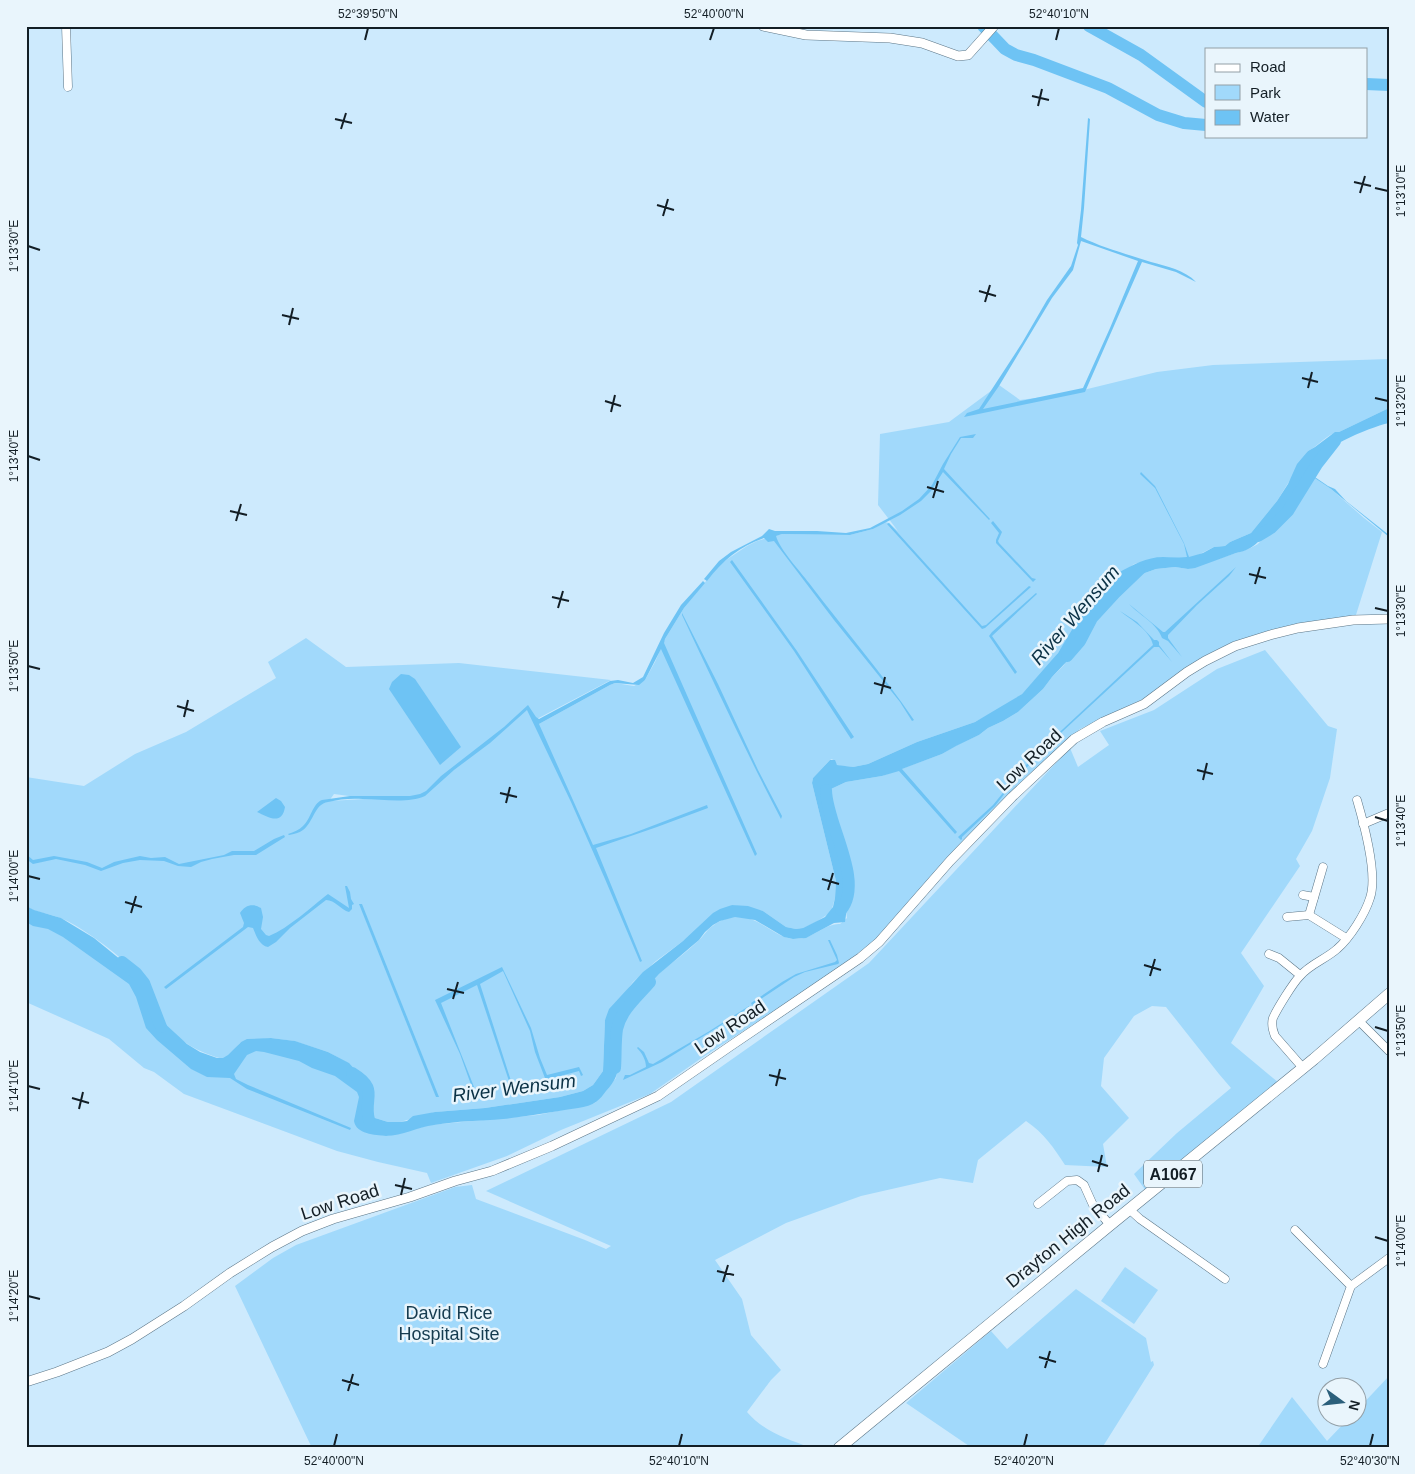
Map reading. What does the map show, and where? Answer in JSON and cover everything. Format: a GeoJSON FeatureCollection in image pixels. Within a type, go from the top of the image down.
{"type":"FeatureCollection","features":[{"type":"Feature","properties":{"kind":"main road","name":"Drayton High Road"},"geometry":{"type":"LineString","coordinates":[[839,1448],[1303,1068],[1389,994]]}},
{"type":"Feature","properties":{"kind":"street"},"geometry":{"type":"LineString","coordinates":[[66,26],[68,86]]}},
{"type":"Feature","properties":{"kind":"street"},"geometry":{"type":"LineString","coordinates":[[763,26],[806,35],[890,38],[922,43],[958,56],[968,55],[994,26]]}},
{"type":"Feature","properties":{"kind":"street","name":"Low Road"},"geometry":{"type":"LineString","coordinates":[[26,1382],[108,1352],[184,1306],[230,1273],[302,1231],[333,1219],[492,1172],[658,1096],[860,958],[879,942],[950,861],[1012,797],[1074,739],[1103,722],[1144,704],[1187,672],[1234,646],[1298,628],[1354,620],[1389,619]]}},
{"type":"Feature","properties":{"kind":"street"},"geometry":{"type":"LineString","coordinates":[[1303,1068],[1275,1036],[1272,1027],[1273,1019],[1300,975],[1338,948],[1357,924],[1368,904],[1373,876],[1364,824],[1357,800]]}},
{"type":"Feature","properties":{"kind":"street"},"geometry":{"type":"LineString","coordinates":[[1364,824],[1389,813]]}},
{"type":"Feature","properties":{"kind":"street"},"geometry":{"type":"LineString","coordinates":[[1309,915],[1323,867]]}},
{"type":"Feature","properties":{"kind":"street"},"geometry":{"type":"LineString","coordinates":[[1303,894],[1314,897]]}},
{"type":"Feature","properties":{"kind":"street"},"geometry":{"type":"LineString","coordinates":[[1287,917],[1309,915],[1346,938]]}},
{"type":"Feature","properties":{"kind":"street"},"geometry":{"type":"LineString","coordinates":[[1269,954],[1279,958],[1300,975]]}},
{"type":"Feature","properties":{"kind":"street"},"geometry":{"type":"LineString","coordinates":[[1359,1021],[1389,1052]]}},
{"type":"Feature","properties":{"kind":"street"},"geometry":{"type":"LineString","coordinates":[[1039,1199],[1067,1181],[1077,1180],[1084,1184],[1093,1205],[1110,1225]]}},
{"type":"Feature","properties":{"kind":"street"},"geometry":{"type":"LineString","coordinates":[[1129,1209],[1140,1219],[1225,1279]]}},
{"type":"Feature","properties":{"kind":"street"},"geometry":{"type":"LineString","coordinates":[[1295,1230],[1351,1286]]}},
{"type":"Feature","properties":{"kind":"street"},"geometry":{"type":"LineString","coordinates":[[1323,1364],[1351,1286],[1389,1258]]}},
{"type":"Feature","properties":{"kind":"green space"},"geometry":{"type":"Polygon","coordinates":[[[1389,359],[1389,408],[1327,437],[1308,451],[1277,501],[1251,533],[1225,546],[1214,547],[1194,557],[1162,557],[1134,564],[1110,582],[1105,591],[1095,597],[1082,613],[1053,660],[1022,694],[1001,708],[975,722],[917,742],[868,764],[853,767],[841,766],[837,765],[832,759],[830,760],[813,778],[812,783],[836,881],[835,898],[831,912],[816,922],[796,929],[786,927],[763,911],[732,905],[656,961],[633,982],[605,1020],[603,1071],[593,1085],[583,1091],[560,1097],[485,1108],[435,1112],[400,1122],[388,1122],[375,1118],[372,1116],[369,1106],[367,1111],[381,1135],[387,1136],[430,1125],[538,1115],[595,1103],[616,1078],[618,1063],[613,1025],[616,1020],[654,978],[720,921],[727,918],[742,917],[756,921],[787,938],[801,939],[834,924],[840,924],[847,918],[846,911],[849,893],[828,810],[828,798],[831,789],[846,782],[882,776],[942,754],[1018,712],[1043,689],[1064,665],[1094,616],[1110,602],[1131,578],[1156,569],[1175,567],[1188,569],[1241,552],[1258,544],[1284,514],[1307,473],[1331,489],[1382,532],[1355,618],[1290,625],[1231,645],[1188,666],[1145,698],[1080,729],[1025,778],[880,936],[834,972],[703,1057],[650,1094],[561,1130],[507,1156],[431,1183],[427,1173],[337,1151],[184,1094],[154,1072],[144,1068],[109,1039],[26,1002],[26,917],[133,970],[88,933],[68,921],[26,906],[26,777],[84,786],[135,754],[186,732],[276,678],[268,662],[306,638],[346,667],[459,663],[611,680],[533,721],[539,724],[610,685],[615,683],[634,686],[645,680],[665,639],[684,608],[720,564],[747,546],[782,534],[850,535],[873,529],[885,522],[898,531],[878,505],[880,434],[949,422],[999,385],[1020,400],[1067,394],[1157,372],[1213,365],[1389,359]],[[334,794],[329,801],[364,799],[364,798],[334,794]],[[157,1015],[160,1024],[208,1066],[265,1046],[362,1080],[348,1063],[328,1052],[294,1041],[271,1038],[241,1042],[227,1057],[217,1057],[205,1053],[182,1040],[157,1015]]]}},
{"type":"Feature","properties":{"kind":"green space","name":"David Rice Hospital Site"},"geometry":{"type":"Polygon","coordinates":[[[1265,650],[1328,726],[1337,729],[1330,778],[1312,831],[1296,859],[1300,866],[1241,953],[1264,986],[1231,1043],[1279,1083],[1146,1191],[1134,1174],[1177,1133],[1231,1088],[1166,1007],[1152,1006],[1134,1016],[1104,1058],[1101,1086],[1129,1118],[1103,1144],[1107,1167],[1065,1165],[1053,1147],[1026,1121],[978,1160],[973,1183],[940,1178],[861,1196],[786,1223],[715,1260],[742,1299],[751,1335],[781,1370],[747,1412],[769,1430],[811,1448],[312,1448],[235,1286],[273,1258],[296,1245],[455,1187],[472,1185],[476,1199],[606,1249],[611,1246],[486,1191],[671,1102],[869,963],[1070,748],[1078,767],[1109,745],[1100,731],[1154,710],[1217,669],[1265,650]]]}},
{"type":"Feature","properties":{"kind":"green space"},"geometry":{"type":"Polygon","coordinates":[[[1125,1267],[1158,1290],[1134,1324],[1101,1301],[1125,1267]]]}},
{"type":"Feature","properties":{"kind":"green space"},"geometry":{"type":"Polygon","coordinates":[[[1076,1289],[1146,1338],[1151,1362],[1153,1361],[1154,1365],[1102,1448],[972,1448],[906,1403],[991,1331],[1007,1349],[1076,1289]]]}},
{"type":"Feature","properties":{"kind":"green space"},"geometry":{"type":"Polygon","coordinates":[[[1389,1376],[1389,1448],[1257,1448],[1292,1397],[1327,1441],[1341,1426],[1368,1426],[1368,1398],[1389,1376]]]}},
{"type":"Feature","properties":{"kind":"water"},"geometry":{"type":"Polygon","coordinates":[[[1088,118],[1090,119],[1081,237],[1115,251],[1175,269],[1186,274],[1196,282],[1176,272],[1142,262],[1085,392],[964,417],[967,413],[979,409],[1022,343],[1047,300],[1071,266],[1078,245],[1088,118]],[[1081,241],[1073,270],[1052,298],[983,409],[1083,388],[1138,261],[1081,241]]]}},
{"type":"Feature","properties":{"kind":"water"},"geometry":{"type":"Polygon","coordinates":[[[1389,408],[1389,423],[1368,429],[1344,440],[1321,454],[1308,470],[1309,473],[1335,489],[1346,501],[1389,535],[1389,537],[1331,489],[1307,473],[1284,514],[1253,546],[1195,568],[1175,567],[1156,569],[1131,578],[1110,602],[1094,616],[1070,658],[1043,689],[1018,712],[942,754],[902,769],[957,832],[955,834],[899,771],[846,782],[831,789],[828,798],[828,810],[849,878],[845,922],[834,923],[806,938],[793,939],[784,937],[755,920],[735,917],[713,925],[699,940],[659,974],[616,1020],[613,1039],[618,1064],[617,1072],[614,1081],[601,1097],[588,1106],[510,1118],[428,1126],[398,1135],[386,1136],[367,1133],[358,1129],[355,1125],[354,1121],[359,1097],[357,1092],[335,1076],[299,1061],[256,1051],[247,1055],[234,1074],[236,1079],[248,1085],[351,1128],[350,1130],[247,1089],[230,1078],[207,1077],[191,1069],[146,1028],[136,997],[129,984],[63,937],[48,929],[33,926],[26,922],[26,906],[61,918],[94,938],[132,969],[145,988],[148,1001],[162,1021],[187,1044],[200,1052],[217,1058],[223,1058],[247,1039],[271,1038],[295,1041],[328,1052],[349,1063],[366,1086],[372,1116],[388,1122],[407,1121],[413,1116],[435,1112],[485,1108],[560,1097],[583,1091],[593,1085],[603,1071],[605,1020],[609,1009],[643,972],[683,941],[713,913],[732,905],[748,906],[763,911],[786,927],[796,929],[803,928],[825,917],[833,907],[836,881],[812,783],[813,778],[830,760],[835,760],[837,765],[853,767],[868,764],[917,742],[975,722],[1022,694],[1058,653],[1082,613],[1095,597],[1105,591],[1110,582],[1118,576],[1118,573],[1134,564],[1151,558],[1187,557],[1184,544],[1155,488],[1140,474],[1141,472],[1155,486],[1184,543],[1189,557],[1214,547],[1225,546],[1251,533],[1277,501],[1288,484],[1297,464],[1308,451],[1335,432],[1339,432],[1389,408]]]}},
{"type":"Feature","properties":{"kind":"water"},"geometry":{"type":"Polygon","coordinates":[[[976,434],[973,438],[961,438],[944,469],[989,520],[943,472],[931,491],[921,501],[900,515],[873,529],[850,535],[782,534],[776,536],[786,554],[876,668],[914,720],[912,721],[900,702],[774,541],[768,542],[764,538],[739,550],[725,561],[707,581],[704,579],[719,561],[731,552],[762,536],[769,529],[775,531],[846,533],[870,528],[902,511],[919,499],[932,485],[960,437],[976,434]]]}},
{"type":"Feature","properties":{"kind":"water"},"geometry":{"type":"Polygon","coordinates":[[[993,521],[1002,532],[999,543],[1032,578],[1036,579],[1033,582],[996,543],[999,533],[991,523],[993,521]]]}},
{"type":"Feature","properties":{"kind":"water"},"geometry":{"type":"Polygon","coordinates":[[[889,523],[982,626],[986,625],[1029,586],[1031,587],[982,629],[887,524],[889,523]]]}},
{"type":"Feature","properties":{"kind":"water"},"geometry":{"type":"Polygon","coordinates":[[[732,560],[797,651],[854,737],[851,739],[794,651],[730,562],[732,560]]]}},
{"type":"Feature","properties":{"kind":"water"},"geometry":{"type":"Polygon","coordinates":[[[1236,567],[1168,635],[1168,638],[1182,657],[1168,641],[1162,638],[1152,624],[1129,604],[1165,632],[1236,567]]]}},
{"type":"Feature","properties":{"kind":"water"},"geometry":{"type":"Polygon","coordinates":[[[703,581],[705,583],[684,608],[664,643],[757,854],[755,856],[661,649],[645,680],[639,685],[615,683],[539,724],[593,845],[631,834],[707,805],[708,808],[596,848],[642,961],[640,962],[571,802],[527,710],[425,796],[410,800],[341,799],[323,803],[307,827],[295,834],[288,834],[303,826],[316,805],[322,800],[350,796],[410,796],[426,791],[441,776],[504,727],[528,705],[539,719],[610,681],[618,680],[633,683],[643,677],[664,633],[681,605],[703,581]]]}},
{"type":"Feature","properties":{"kind":"water"},"geometry":{"type":"Polygon","coordinates":[[[1036,593],[992,636],[1017,672],[1015,674],[989,636],[1036,593]]]}},
{"type":"Feature","properties":{"kind":"water"},"geometry":{"type":"Polygon","coordinates":[[[1120,611],[1137,622],[1154,640],[1157,640],[1172,662],[1159,647],[1154,647],[1049,744],[1153,645],[1144,630],[1120,611]]]}},
{"type":"Feature","properties":{"kind":"water"},"geometry":{"type":"Polygon","coordinates":[[[682,613],[782,816],[781,819],[730,717],[682,613]]]}},
{"type":"Feature","properties":{"kind":"water"},"geometry":{"type":"Polygon","coordinates":[[[401,674],[409,675],[415,679],[461,747],[440,765],[389,689],[392,682],[401,674]]]}},
{"type":"Feature","properties":{"kind":"water"},"geometry":{"type":"Polygon","coordinates":[[[1043,748],[995,806],[961,840],[958,837],[993,805],[1024,767],[1043,748]]]}},
{"type":"Feature","properties":{"kind":"water"},"geometry":{"type":"Polygon","coordinates":[[[276,798],[285,807],[281,816],[274,819],[257,812],[276,798]]]}},
{"type":"Feature","properties":{"kind":"water"},"geometry":{"type":"Polygon","coordinates":[[[284,835],[285,837],[256,855],[234,855],[212,859],[191,867],[178,866],[164,861],[140,860],[123,863],[101,871],[85,865],[56,859],[33,864],[26,859],[26,854],[33,860],[54,856],[87,862],[102,868],[114,862],[140,856],[151,858],[165,857],[179,864],[224,855],[232,851],[254,851],[284,835]]]}},
{"type":"Feature","properties":{"kind":"water"},"geometry":{"type":"Polygon","coordinates":[[[345,886],[347,886],[350,892],[354,904],[349,912],[326,900],[268,947],[260,942],[253,928],[248,927],[166,989],[164,987],[243,927],[244,923],[240,913],[247,907],[252,905],[261,908],[263,917],[261,929],[269,936],[292,923],[328,894],[349,908],[345,886]]]}},
{"type":"Feature","properties":{"kind":"water"},"geometry":{"type":"Polygon","coordinates":[[[359,904],[362,904],[439,1097],[436,1097],[359,904]]]}},
{"type":"Feature","properties":{"kind":"water"},"geometry":{"type":"Polygon","coordinates":[[[828,940],[830,940],[837,955],[838,964],[805,972],[794,977],[752,1005],[751,1003],[796,974],[835,962],[837,960],[828,940]]]}},
{"type":"Feature","properties":{"kind":"water"},"geometry":{"type":"Polygon","coordinates":[[[502,967],[531,1028],[547,1075],[579,1067],[583,1075],[581,1076],[579,1071],[549,1079],[551,1085],[548,1086],[535,1052],[530,1031],[503,971],[480,984],[513,1087],[511,1087],[477,985],[441,1003],[476,1092],[474,1093],[460,1054],[435,1000],[502,967]]]}},
{"type":"Feature","properties":{"kind":"water"},"geometry":{"type":"Polygon","coordinates":[[[749,1006],[662,1062],[623,1080],[625,1075],[630,1075],[646,1067],[638,1047],[644,1052],[649,1063],[653,1064],[749,1006]]]}},
{"type":"Feature","properties":{"kind":"waterway","name":"River Wensum"},"geometry":{"type":"LineString","coordinates":[[983,26],[1005,49],[1016,55],[1108,88],[1158,115],[1184,123],[1205,125]]}},
{"type":"Feature","properties":{"kind":"waterway","name":"River Wensum"},"geometry":{"type":"LineString","coordinates":[[1089,26],[1141,55],[1205,101]]}},
{"type":"Feature","properties":{"kind":"waterway","name":"River Wensum"},"geometry":{"type":"LineString","coordinates":[[1368,84],[1389,85]]}},
{"type":"Feature","properties":{"kind":"waterway","name":"River Wensum"},"geometry":{"type":"LineString","coordinates":[[1258,536],[1271,528],[1288,511],[1317,464],[1335,441]]}},
{"type":"Feature","properties":{"kind":"waterway","name":"River Wensum"},"geometry":{"type":"LineString","coordinates":[[1067,656],[1080,641],[1092,618],[1139,570]]}},
{"type":"Feature","properties":{"kind":"waterway","name":"River Wensum"},"geometry":{"type":"LineString","coordinates":[[826,790],[832,819],[847,868],[849,884],[847,898],[841,910]]}},
{"type":"Feature","properties":{"kind":"waterway","name":"River Wensum"},"geometry":{"type":"LineString","coordinates":[[122,962],[136,973],[144,983],[161,1027]]}},
{"type":"Feature","properties":{"kind":"waterway","name":"River Wensum"},"geometry":{"type":"LineString","coordinates":[[615,1068],[616,1034],[619,1022],[630,1004],[650,982]]}},
{"type":"Feature","properties":{"kind":"waterway","name":"River Wensum"},"geometry":{"type":"LineString","coordinates":[[352,1073],[361,1079],[368,1089],[369,1120]]}}]}
